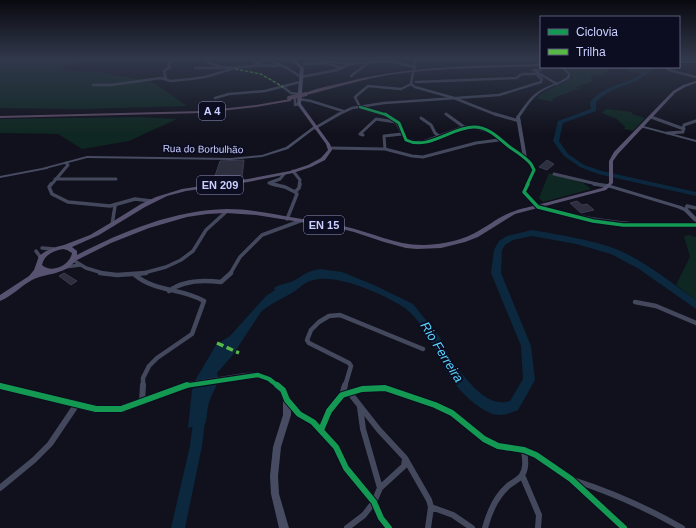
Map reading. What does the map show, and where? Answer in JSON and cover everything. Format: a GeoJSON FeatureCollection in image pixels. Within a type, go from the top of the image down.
{"type":"FeatureCollection","features":[{"type":"Feature","properties":{"kind":"highway","name":"A 4"},"geometry":{"type":"LineString","coordinates":[[0,116],[202,112],[256,106],[350,84]]}},
{"type":"Feature","properties":{"kind":"main road"},"geometry":{"type":"LineString","coordinates":[[300,84],[298,100],[330,148]]}},
{"type":"Feature","properties":{"kind":"main road"},"geometry":{"type":"LineString","coordinates":[[610,183],[611,162],[616,153],[674,92],[691,84]]}},
{"type":"Feature","properties":{"kind":"main road","name":"EN 209"},"geometry":{"type":"LineString","coordinates":[[66,247],[84,240],[112,225],[151,201],[178,191],[284,174],[321,160],[329,154],[330,148]]}},
{"type":"Feature","properties":{"kind":"main road","name":"EN 15"},"geometry":{"type":"LineString","coordinates":[[0,298],[31,278],[63,267],[73,260],[103,245],[163,221],[203,213],[227,211],[300,221],[361,232],[401,246],[426,248],[444,245],[473,236],[503,218],[538,207],[604,190],[610,183]]}},
{"type":"Feature","properties":{"kind":"main road"},"geometry":{"type":"LineString","coordinates":[[91,236],[89,244],[96,247]]}},
{"type":"Feature","properties":{"kind":"main road","name":"EN 209"},"geometry":{"type":"LineString","coordinates":[[75,251],[84,240]]}},
{"type":"Feature","properties":{"kind":"main road","name":"EN 15"},"geometry":{"type":"LineString","coordinates":[[75,251],[103,245]]}},
{"type":"Feature","properties":{"kind":"main road"},"geometry":{"type":"LineString","coordinates":[[41,258],[54,249],[66,247],[75,251],[73,260]]}},
{"type":"Feature","properties":{"kind":"main road","name":"EN 15"},"geometry":{"type":"LineString","coordinates":[[31,278],[39,266],[41,258]]}},
{"type":"Feature","properties":{"kind":"main road"},"geometry":{"type":"LineString","coordinates":[[39,266],[43,270],[52,271]]}},
{"type":"Feature","properties":{"kind":"street"},"geometry":{"type":"LineString","coordinates":[[93,85],[120,84]]}},
{"type":"Feature","properties":{"kind":"street"},"geometry":{"type":"LineString","coordinates":[[215,98],[229,94],[257,92],[289,84]]}},
{"type":"Feature","properties":{"kind":"street"},"geometry":{"type":"LineString","coordinates":[[519,121],[457,99],[416,87],[411,84],[401,88],[369,86],[355,97],[360,107],[384,114],[399,122],[404,139],[414,143],[423,142],[464,128],[474,127],[487,130],[525,158],[534,168],[524,192],[538,207],[579,218],[610,223],[672,226],[696,225]]}},
{"type":"Feature","properties":{"kind":"street"},"geometry":{"type":"LineString","coordinates":[[316,129],[343,111],[360,107],[384,103],[457,99],[507,93],[535,84]]}},
{"type":"Feature","properties":{"kind":"street"},"geometry":{"type":"LineString","coordinates":[[525,158],[518,117],[534,96],[557,84]]}},
{"type":"Feature","properties":{"kind":"street"},"geometry":{"type":"LineString","coordinates":[[283,86],[298,100],[311,100],[343,111]]}},
{"type":"Feature","properties":{"kind":"street"},"geometry":{"type":"LineString","coordinates":[[446,114],[464,128]]}},
{"type":"Feature","properties":{"kind":"street"},"geometry":{"type":"LineString","coordinates":[[651,117],[684,129]]}},
{"type":"Feature","properties":{"kind":"street"},"geometry":{"type":"LineString","coordinates":[[421,118],[431,125],[435,133],[439,136]]}},
{"type":"Feature","properties":{"kind":"street"},"geometry":{"type":"LineString","coordinates":[[363,135],[360,134],[361,131],[376,119],[399,122]]}},
{"type":"Feature","properties":{"kind":"street"},"geometry":{"type":"LineString","coordinates":[[640,127],[665,133],[679,134],[683,132],[684,124],[696,121]]}},
{"type":"Feature","properties":{"kind":"street"},"geometry":{"type":"LineString","coordinates":[[646,122],[653,129]]}},
{"type":"Feature","properties":{"kind":"street"},"geometry":{"type":"LineString","coordinates":[[640,127],[696,141]]}},
{"type":"Feature","properties":{"kind":"street","name":"Rua do Borbulhão"},"geometry":{"type":"LineString","coordinates":[[65,163],[77,159],[92,157],[246,158],[262,156],[287,148],[309,132],[316,129]]}},
{"type":"Feature","properties":{"kind":"street"},"geometry":{"type":"LineString","coordinates":[[385,149],[384,136],[402,134]]}},
{"type":"Feature","properties":{"kind":"street"},"geometry":{"type":"LineString","coordinates":[[330,148],[385,149],[412,156],[423,157],[476,143],[499,140]]}},
{"type":"Feature","properties":{"kind":"street","name":"Rua do Borbulhão"},"geometry":{"type":"LineString","coordinates":[[0,177],[92,157]]}},
{"type":"Feature","properties":{"kind":"street"},"geometry":{"type":"LineString","coordinates":[[65,163],[68,165],[49,187],[52,194],[68,202],[114,206],[135,199],[151,201]]}},
{"type":"Feature","properties":{"kind":"street"},"geometry":{"type":"LineString","coordinates":[[287,219],[297,194],[295,192],[298,188],[300,180],[293,171]]}},
{"type":"Feature","properties":{"kind":"street"},"geometry":{"type":"LineString","coordinates":[[284,174],[280,178],[270,181],[269,183],[285,187],[295,192]]}},
{"type":"Feature","properties":{"kind":"street"},"geometry":{"type":"LineString","coordinates":[[554,174],[590,183],[610,183],[686,210],[696,220]]}},
{"type":"Feature","properties":{"kind":"street"},"geometry":{"type":"LineString","coordinates":[[55,179],[116,179]]}},
{"type":"Feature","properties":{"kind":"street"},"geometry":{"type":"LineString","coordinates":[[590,183],[594,187],[595,192]]}},
{"type":"Feature","properties":{"kind":"street"},"geometry":{"type":"LineString","coordinates":[[112,225],[114,206]]}},
{"type":"Feature","properties":{"kind":"street"},"geometry":{"type":"LineString","coordinates":[[686,210],[687,206],[696,208]]}},
{"type":"Feature","properties":{"kind":"street"},"geometry":{"type":"LineString","coordinates":[[73,260],[80,265],[115,275],[135,275],[161,269],[180,261],[194,250],[208,227],[227,211]]}},
{"type":"Feature","properties":{"kind":"street"},"geometry":{"type":"LineString","coordinates":[[169,291],[174,287],[204,280],[221,282],[232,272],[240,257],[262,235],[300,221]]}},
{"type":"Feature","properties":{"kind":"street"},"geometry":{"type":"LineString","coordinates":[[42,248],[54,249]]}},
{"type":"Feature","properties":{"kind":"street"},"geometry":{"type":"LineString","coordinates":[[36,251],[41,258]]}},
{"type":"Feature","properties":{"kind":"street"},"geometry":{"type":"LineString","coordinates":[[63,267],[80,265]]}},
{"type":"Feature","properties":{"kind":"street"},"geometry":{"type":"LineString","coordinates":[[135,275],[157,287],[200,298],[204,301],[192,334],[157,358],[149,366],[143,378],[142,402]]}},
{"type":"Feature","properties":{"kind":"street"},"geometry":{"type":"LineString","coordinates":[[635,302],[656,306],[696,323]]}},
{"type":"Feature","properties":{"kind":"street"},"geometry":{"type":"LineString","coordinates":[[321,430],[329,411],[342,395],[351,366],[349,362],[309,343],[307,340],[308,335],[321,319],[333,314],[340,315],[423,349]]}},
{"type":"Feature","properties":{"kind":"street"},"geometry":{"type":"LineString","coordinates":[[0,386],[96,409],[121,409],[187,385],[244,376],[258,375],[269,379],[283,390],[287,400],[288,415],[277,448],[274,476],[276,494],[284,528]]}},
{"type":"Feature","properties":{"kind":"street"},"geometry":{"type":"LineString","coordinates":[[342,395],[349,392],[373,388],[385,388],[434,405],[452,413],[484,439],[498,446],[524,450],[536,455],[570,479],[624,528]]}},
{"type":"Feature","properties":{"kind":"street"},"geometry":{"type":"LineString","coordinates":[[349,392],[360,407],[405,458],[429,500],[431,507],[428,528]]}},
{"type":"Feature","properties":{"kind":"street"},"geometry":{"type":"LineString","coordinates":[[287,400],[299,414],[313,422],[336,447],[346,468],[374,502],[381,518],[389,528]]}},
{"type":"Feature","properties":{"kind":"street"},"geometry":{"type":"LineString","coordinates":[[0,488],[34,460],[50,444],[77,404]]}},
{"type":"Feature","properties":{"kind":"street"},"geometry":{"type":"LineString","coordinates":[[360,407],[363,429],[380,488]]}},
{"type":"Feature","properties":{"kind":"street"},"geometry":{"type":"LineString","coordinates":[[288,415],[299,414]]}},
{"type":"Feature","properties":{"kind":"street"},"geometry":{"type":"LineString","coordinates":[[524,450],[525,460],[522,475],[539,515],[538,528]]}},
{"type":"Feature","properties":{"kind":"street"},"geometry":{"type":"LineString","coordinates":[[347,528],[364,515],[374,502],[380,488],[404,466],[405,458]]}},
{"type":"Feature","properties":{"kind":"street"},"geometry":{"type":"LineString","coordinates":[[486,528],[487,517],[495,504],[506,488],[522,475]]}},
{"type":"Feature","properties":{"kind":"street"},"geometry":{"type":"LineString","coordinates":[[570,479],[606,490],[660,515],[682,528]]}},
{"type":"Feature","properties":{"kind":"street"},"geometry":{"type":"LineString","coordinates":[[431,507],[453,515],[472,528]]}},
{"type":"Feature","properties":{"kind":"green space"},"geometry":{"type":"Polygon","coordinates":[[[0,84],[154,84],[187,106],[80,109],[0,108],[0,84]]]}},
{"type":"Feature","properties":{"kind":"green space"},"geometry":{"type":"Polygon","coordinates":[[[561,84],[585,84],[573,88],[582,89],[574,90],[552,99],[553,102],[536,98],[561,84]]]}},
{"type":"Feature","properties":{"kind":"green space"},"geometry":{"type":"Polygon","coordinates":[[[606,109],[632,112],[632,114],[645,118],[633,131],[624,129],[625,127],[617,119],[602,113],[606,109]]]}},
{"type":"Feature","properties":{"kind":"green space"},"geometry":{"type":"Polygon","coordinates":[[[140,117],[177,119],[129,141],[82,149],[58,134],[0,133],[0,119],[140,117]]]}},
{"type":"Feature","properties":{"kind":"green space"},"geometry":{"type":"Polygon","coordinates":[[[549,173],[583,183],[591,189],[543,202],[539,198],[549,173]]]}},
{"type":"Feature","properties":{"kind":"green space"},"geometry":{"type":"Polygon","coordinates":[[[689,235],[696,237],[696,300],[676,285],[690,257],[684,236],[689,235]]]}},
{"type":"Feature","properties":{"kind":"water"},"geometry":{"type":"Polygon","coordinates":[[[320,269],[342,272],[374,285],[413,304],[439,336],[459,375],[452,377],[420,324],[405,308],[376,292],[351,283],[339,280],[319,279],[304,284],[261,312],[232,356],[217,373],[218,380],[209,403],[206,423],[188,428],[192,390],[196,379],[216,345],[230,336],[266,296],[275,290],[274,288],[320,269]]]}},
{"type":"Feature","properties":{"kind":"building"},"geometry":{"type":"Polygon","coordinates":[[[244,160],[242,178],[227,179],[228,175],[215,176],[220,161],[244,160]]]}},
{"type":"Feature","properties":{"kind":"building"},"geometry":{"type":"Polygon","coordinates":[[[547,160],[554,164],[547,170],[539,167],[547,160]]]}},
{"type":"Feature","properties":{"kind":"building"},"geometry":{"type":"Polygon","coordinates":[[[577,201],[582,205],[587,204],[594,210],[581,213],[570,203],[577,201]]]}},
{"type":"Feature","properties":{"kind":"building"},"geometry":{"type":"Polygon","coordinates":[[[64,273],[77,281],[71,285],[59,276],[64,273]]]}},
{"type":"Feature","properties":{"kind":"waterway","name":"Rio Ferreira"},"geometry":{"type":"LineString","coordinates":[[624,84],[600,95],[593,102],[594,110],[560,122],[556,141],[566,155],[582,166],[600,173],[696,194]]}},
{"type":"Feature","properties":{"kind":"waterway","name":"Rio Ferreira"},"geometry":{"type":"LineString","coordinates":[[450,367],[458,379],[471,392],[485,403],[498,409],[514,406],[529,380],[526,346],[496,273],[498,250],[502,243],[510,238],[532,233],[576,241],[614,252],[642,267],[696,305]]}},
{"type":"Feature","properties":{"kind":"waterway","name":"Rio Ferreira"},"geometry":{"type":"LineString","coordinates":[[178,528],[196,446],[200,414]]}},
{"type":"Feature","properties":{"kind":"marked path"},"geometry":{"type":"LineString","coordinates":[[277,84],[283,87]]}},
{"type":"Feature","properties":{"kind":"marked path"},"geometry":{"type":"LineString","coordinates":[[217,343],[239,353]]}},
{"type":"Feature","properties":{"kind":"cycle path"},"geometry":{"type":"LineString","coordinates":[[360,107],[376,110],[396,120],[400,125],[404,138],[408,141],[416,143],[425,142],[465,128],[475,127],[489,131],[525,158],[533,167],[534,170],[524,192],[538,207],[593,221],[623,225],[696,225]]}},
{"type":"Feature","properties":{"kind":"cycle path"},"geometry":{"type":"LineString","coordinates":[[0,386],[96,409],[121,409],[187,385],[258,375],[269,379],[283,390],[287,400],[299,414],[313,422],[336,447],[346,468],[374,502],[381,518],[389,528]]}},
{"type":"Feature","properties":{"kind":"cycle path"},"geometry":{"type":"LineString","coordinates":[[321,430],[329,411],[342,395],[362,389],[385,388],[435,405],[452,413],[484,439],[498,446],[524,450],[536,455],[571,479],[624,528]]}}]}
